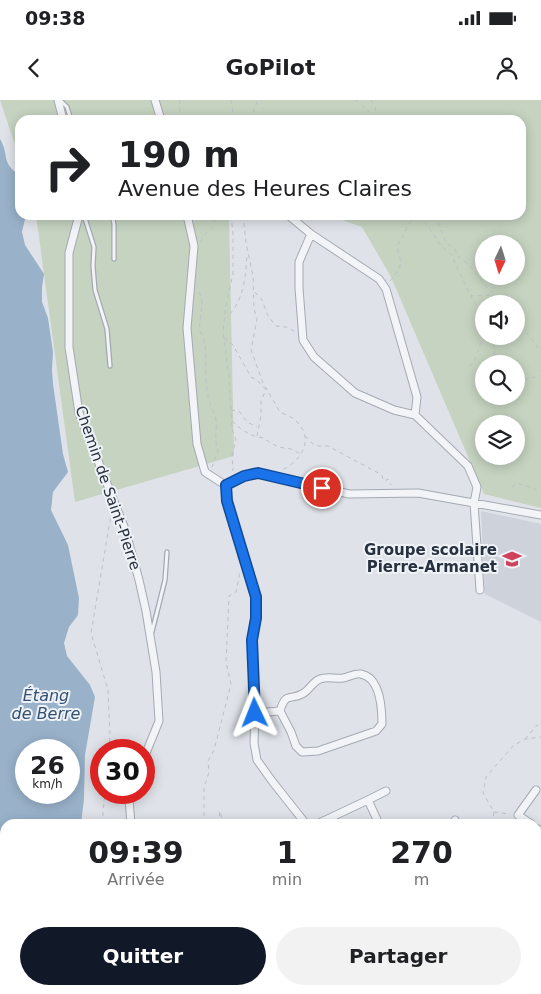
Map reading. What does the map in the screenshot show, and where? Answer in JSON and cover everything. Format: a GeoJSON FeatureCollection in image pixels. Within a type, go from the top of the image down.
{"type":"FeatureCollection","features":[{"type":"Feature","properties":{"kind":"street"},"geometry":{"type":"LineString","coordinates":[[59,100],[62,115]]}},
{"type":"Feature","properties":{"kind":"street"},"geometry":{"type":"LineString","coordinates":[[155,100],[160,115]]}},
{"type":"Feature","properties":{"kind":"street","name":"Chemin de Saint-Pierre"},"geometry":{"type":"LineString","coordinates":[[78,220],[69,253],[69,347],[79,413],[125,529],[140,580],[156,672],[159,721],[152,739]]}},
{"type":"Feature","properties":{"kind":"street"},"geometry":{"type":"LineString","coordinates":[[188,220],[194,246],[187,328],[197,444],[205,472],[226,485]]}},
{"type":"Feature","properties":{"kind":"street"},"geometry":{"type":"LineString","coordinates":[[294,220],[311,234],[379,279],[386,289],[416,397],[415,415]]}},
{"type":"Feature","properties":{"kind":"street"},"geometry":{"type":"LineString","coordinates":[[311,234],[299,262],[303,340],[314,357],[356,393],[394,410],[415,415],[468,466],[477,487],[474,502],[480,590]]}},
{"type":"Feature","properties":{"kind":"street"},"geometry":{"type":"LineString","coordinates":[[226,485],[244,476],[258,473],[349,494],[418,493],[541,516]]}},
{"type":"Feature","properties":{"kind":"street"},"geometry":{"type":"LineString","coordinates":[[226,485],[227,501],[256,597],[256,618],[252,640],[255,713],[254,744],[257,760],[302,819]]}},
{"type":"Feature","properties":{"kind":"street"},"geometry":{"type":"LineString","coordinates":[[362,674],[371,680],[378,689],[382,707],[382,724],[376,731],[318,750],[302,752],[296,746],[292,732],[280,711],[282,702],[302,694],[320,679],[328,677],[345,678],[362,674]]}},
{"type":"Feature","properties":{"kind":"street"},"geometry":{"type":"LineString","coordinates":[[255,713],[280,711]]}},
{"type":"Feature","properties":{"kind":"street"},"geometry":{"type":"LineString","coordinates":[[524,819],[518,815],[536,790]]}},
{"type":"Feature","properties":{"kind":"street"},"geometry":{"type":"LineString","coordinates":[[328,819],[386,791]]}},
{"type":"Feature","properties":{"kind":"street"},"geometry":{"type":"LineString","coordinates":[[368,800],[377,819]]}},
{"type":"Feature","properties":{"kind":"street"},"geometry":{"type":"LineString","coordinates":[[129,804],[131,819]]}},
{"type":"Feature","properties":{"kind":"lane"},"geometry":{"type":"LineString","coordinates":[[59,100],[66,107],[69,115]]}},
{"type":"Feature","properties":{"kind":"lane"},"geometry":{"type":"LineString","coordinates":[[86,220],[94,246],[95,290],[107,329],[110,366]]}},
{"type":"Feature","properties":{"kind":"lane"},"geometry":{"type":"LineString","coordinates":[[113,220],[114,259]]}},
{"type":"Feature","properties":{"kind":"lane"},"geometry":{"type":"LineString","coordinates":[[151,640],[158,602],[165,580],[168,552]]}},
{"type":"Feature","properties":{"kind":"path"},"geometry":{"type":"LineString","coordinates":[[180,100],[182,115]]}},
{"type":"Feature","properties":{"kind":"path"},"geometry":{"type":"LineString","coordinates":[[231,100],[233,115]]}},
{"type":"Feature","properties":{"kind":"path"},"geometry":{"type":"LineString","coordinates":[[252,115],[258,100]]}},
{"type":"Feature","properties":{"kind":"path"},"geometry":{"type":"LineString","coordinates":[[355,100],[372,115]]}},
{"type":"Feature","properties":{"kind":"path"},"geometry":{"type":"LineString","coordinates":[[371,100],[375,107],[376,115]]}},
{"type":"Feature","properties":{"kind":"path"},"geometry":{"type":"LineString","coordinates":[[200,244],[203,236],[212,229],[215,220]]}},
{"type":"Feature","properties":{"kind":"path"},"geometry":{"type":"LineString","coordinates":[[232,220],[233,274],[223,320],[223,338],[229,376],[231,420],[236,440],[232,455],[234,480]]}},
{"type":"Feature","properties":{"kind":"path"},"geometry":{"type":"LineString","coordinates":[[244,220],[254,291],[254,309],[257,319],[252,350],[266,390],[261,401],[261,416],[257,436]]}},
{"type":"Feature","properties":{"kind":"path"},"geometry":{"type":"LineString","coordinates":[[386,289],[390,280],[399,270],[401,262],[397,246],[411,220]]}},
{"type":"Feature","properties":{"kind":"path"},"geometry":{"type":"LineString","coordinates":[[423,220],[442,247],[451,254],[475,304]]}},
{"type":"Feature","properties":{"kind":"path"},"geometry":{"type":"LineString","coordinates":[[437,220],[446,242],[455,249],[458,256],[471,266],[495,295]]}},
{"type":"Feature","properties":{"kind":"path"},"geometry":{"type":"LineString","coordinates":[[223,320],[233,313],[243,289],[247,250]]}},
{"type":"Feature","properties":{"kind":"path"},"geometry":{"type":"LineString","coordinates":[[196,286],[203,300],[200,330],[205,341],[207,398],[216,421],[216,446],[218,451],[209,475]]}},
{"type":"Feature","properties":{"kind":"path"},"geometry":{"type":"LineString","coordinates":[[254,291],[257,292],[268,316],[276,326],[286,327],[293,331],[302,331]]}},
{"type":"Feature","properties":{"kind":"path"},"geometry":{"type":"LineString","coordinates":[[470,296],[475,296]]}},
{"type":"Feature","properties":{"kind":"path"},"geometry":{"type":"LineString","coordinates":[[525,331],[541,351]]}},
{"type":"Feature","properties":{"kind":"path"},"geometry":{"type":"LineString","coordinates":[[223,338],[233,345],[251,377],[257,380],[266,390],[280,412],[297,422],[313,444],[328,446],[382,474],[383,480],[388,479],[393,490]]}},
{"type":"Feature","properties":{"kind":"path"},"geometry":{"type":"LineString","coordinates":[[469,366],[473,364],[480,345]]}},
{"type":"Feature","properties":{"kind":"path"},"geometry":{"type":"LineString","coordinates":[[525,379],[541,376]]}},
{"type":"Feature","properties":{"kind":"path"},"geometry":{"type":"LineString","coordinates":[[230,410],[239,412],[247,422],[258,427]]}},
{"type":"Feature","properties":{"kind":"path"},"geometry":{"type":"LineString","coordinates":[[231,420],[246,432],[278,447],[291,449],[302,454]]}},
{"type":"Feature","properties":{"kind":"path"},"geometry":{"type":"LineString","coordinates":[[273,476],[297,462],[302,454],[305,441],[304,434]]}},
{"type":"Feature","properties":{"kind":"path"},"geometry":{"type":"LineString","coordinates":[[512,487],[518,484],[533,488],[541,493]]}},
{"type":"Feature","properties":{"kind":"path"},"geometry":{"type":"LineString","coordinates":[[110,739],[108,690],[91,633],[114,502]]}},
{"type":"Feature","properties":{"kind":"path"},"geometry":{"type":"LineString","coordinates":[[204,819],[204,788],[209,772],[208,761],[214,750],[231,684],[226,662],[230,596],[236,592],[244,559]]}},
{"type":"Feature","properties":{"kind":"path"},"geometry":{"type":"LineString","coordinates":[[493,819],[494,812],[483,793],[486,776],[513,746],[525,739],[541,721]]}},
{"type":"Feature","properties":{"kind":"path"},"geometry":{"type":"LineString","coordinates":[[525,739],[541,737]]}},
{"type":"Feature","properties":{"kind":"path"},"geometry":{"type":"LineString","coordinates":[[102,819],[104,804]]}},
{"type":"Feature","properties":{"kind":"path"},"geometry":{"type":"LineString","coordinates":[[219,819],[220,811],[222,819]]}},
{"type":"Feature","properties":{"kind":"path"},"geometry":{"type":"LineString","coordinates":[[494,812],[518,815]]}},
{"type":"Feature","properties":{"kind":"shaded area","name":"Groupe scolaire Pierre-Armanet"},"geometry":{"type":"Polygon","coordinates":[[[481,511],[541,524],[541,622],[485,594],[481,511]]]}},
{"type":"Feature","properties":{"kind":"green space"},"geometry":{"type":"Polygon","coordinates":[[[0,100],[541,100],[541,508],[484,494],[391,277],[362,227],[342,220],[526,220],[526,115],[15,115],[15,145],[0,100]]]}},
{"type":"Feature","properties":{"kind":"green space"},"geometry":{"type":"Polygon","coordinates":[[[37,220],[229,220],[234,456],[75,502],[37,220]]]}},
{"type":"Feature","properties":{"kind":"water","name":"Étang de Berre"},"geometry":{"type":"Polygon","coordinates":[[[0,139],[8,163],[15,172],[15,220],[25,220],[22,232],[25,245],[44,274],[42,302],[48,318],[53,352],[53,384],[63,454],[68,472],[53,492],[51,510],[68,545],[79,598],[78,615],[69,627],[64,643],[67,656],[90,685],[95,697],[85,755],[82,819],[0,819],[0,139]]]}},
{"type":"Feature","properties":{"kind":"place","name":"Groupe scolaire Pierre-Armanet"},"geometry":{"type":"Point","coordinates":[512,559]}},
{"type":"Feature","properties":{"kind":"route"},"geometry":{"type":"LineString","coordinates":[[255,713],[252,640],[256,618],[256,597],[227,501],[226,485],[244,476],[258,473],[322,488]]}}]}
